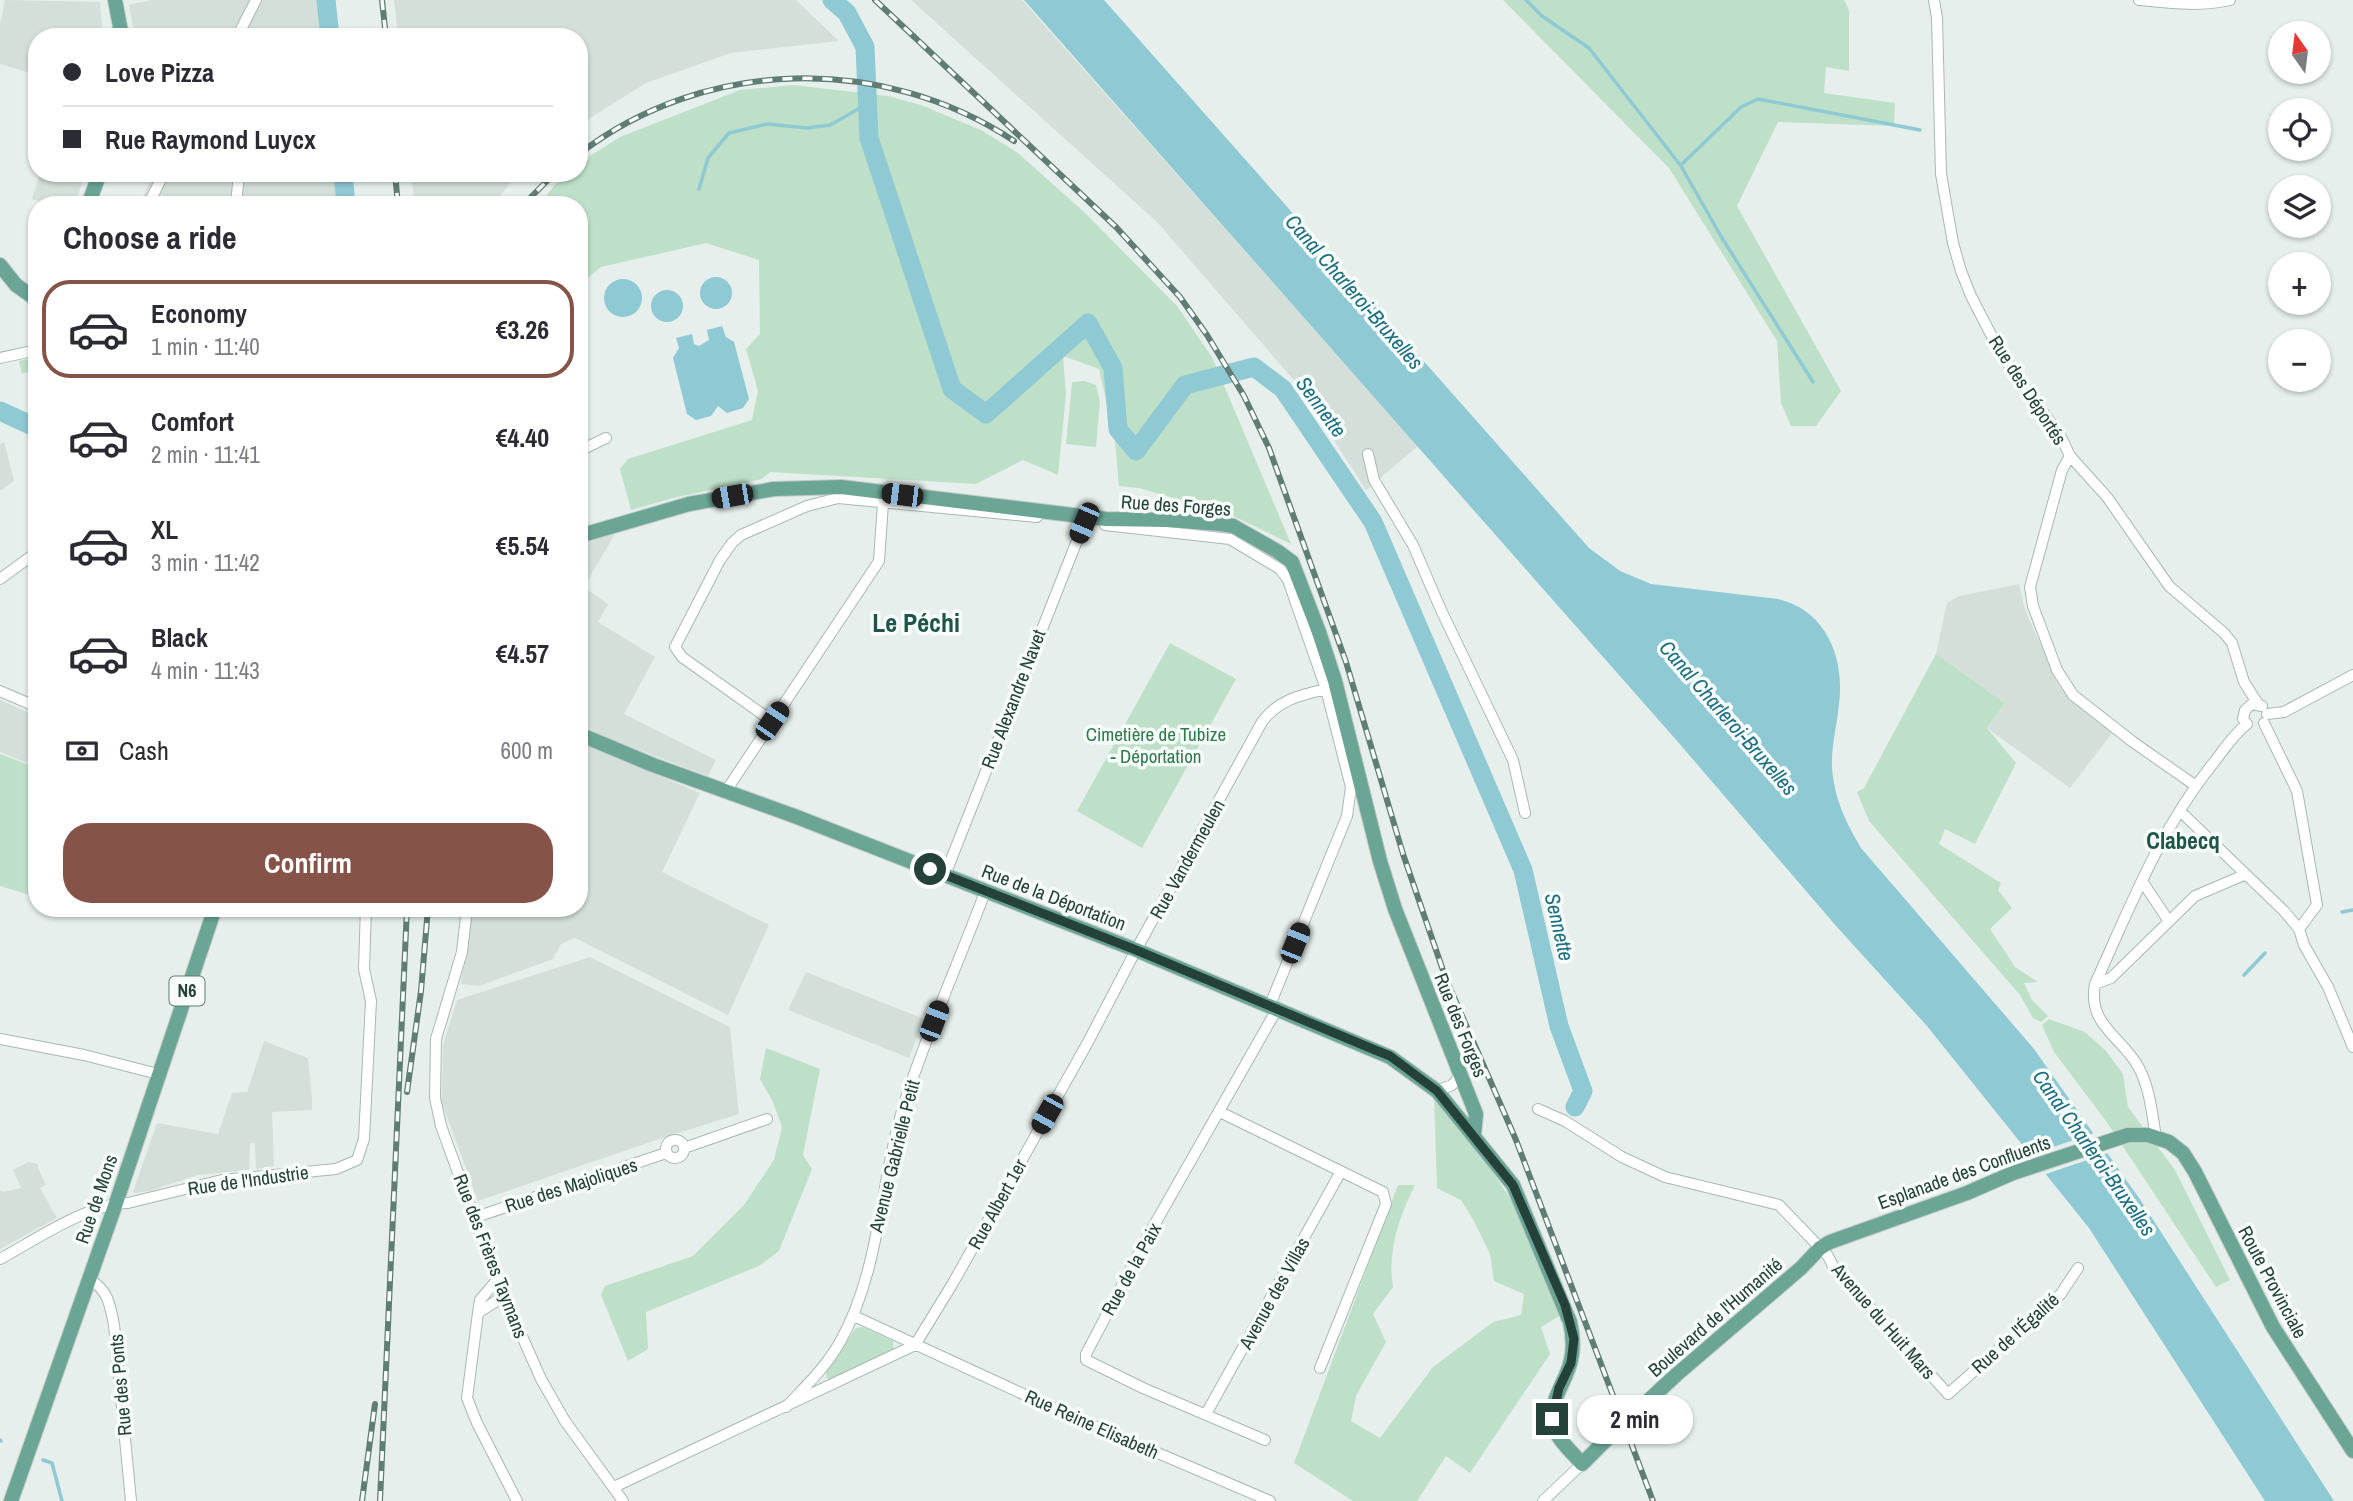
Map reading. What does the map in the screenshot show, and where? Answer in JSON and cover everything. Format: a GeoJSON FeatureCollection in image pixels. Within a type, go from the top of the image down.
{"type":"FeatureCollection","features":[{"type":"Feature","properties":{"kind":"main road"},"geometry":{"type":"LineString","coordinates":[[115,0],[120,28]]}},
{"type":"Feature","properties":{"kind":"main road"},"geometry":{"type":"LineString","coordinates":[[0,265],[16,285],[28,294]]}},
{"type":"Feature","properties":{"kind":"main road","name":"Rue des Forges"},"geometry":{"type":"LineString","coordinates":[[588,533],[690,504],[774,489],[841,487],[1106,519],[1155,519],[1221,524],[1233,526],[1277,551],[1292,562],[1319,632],[1335,681],[1380,861],[1395,909],[1476,1114],[1474,1135]]}},
{"type":"Feature","properties":{"kind":"main road","name":"Rue de la Déportation"},"geometry":{"type":"LineString","coordinates":[[588,738],[1136,950],[1390,1056],[1437,1091],[1513,1185],[1565,1305],[1572,1331],[1571,1363],[1552,1408],[1552,1419],[1556,1432],[1582,1464]]}},
{"type":"Feature","properties":{"kind":"main road","name":"Rue de Mons"},"geometry":{"type":"LineString","coordinates":[[11,1501],[116,1203],[212,917]]}},
{"type":"Feature","properties":{"kind":"main road","name":"Route Provinciale"},"geometry":{"type":"LineString","coordinates":[[2124,1136],[2148,1135],[2169,1142],[2183,1153],[2273,1327],[2353,1451]]}},
{"type":"Feature","properties":{"kind":"main road","name":"Esplanade des Confluents"},"geometry":{"type":"LineString","coordinates":[[1820,1248],[2013,1173],[2124,1136]]}},
{"type":"Feature","properties":{"kind":"main road","name":"Boulevard de l'Humanité"},"geometry":{"type":"LineString","coordinates":[[1582,1464],[1676,1375],[1767,1298],[1820,1248]]}},
{"type":"Feature","properties":{"kind":"street"},"geometry":{"type":"LineString","coordinates":[[243,28],[256,0]]}},
{"type":"Feature","properties":{"kind":"street","name":"Rue des Déportés"},"geometry":{"type":"LineString","coordinates":[[1934,0],[1941,95],[1941,174],[1953,243],[1971,296],[2001,354],[2061,437],[2070,456],[2106,497],[2169,586],[2232,643],[2244,682],[2245,710]]}},
{"type":"Feature","properties":{"kind":"street"},"geometry":{"type":"LineString","coordinates":[[2140,0],[2199,5],[2230,0]]}},
{"type":"Feature","properties":{"kind":"street"},"geometry":{"type":"LineString","coordinates":[[0,358],[28,352]]}},
{"type":"Feature","properties":{"kind":"street"},"geometry":{"type":"LineString","coordinates":[[588,447],[606,438]]}},
{"type":"Feature","properties":{"kind":"street"},"geometry":{"type":"LineString","coordinates":[[1368,454],[1374,480],[1413,545],[1513,760],[1525,813]]}},
{"type":"Feature","properties":{"kind":"street"},"geometry":{"type":"LineString","coordinates":[[2070,456],[2062,470],[2030,587],[2037,617],[2057,670],[2073,695],[2196,786]]}},
{"type":"Feature","properties":{"kind":"street"},"geometry":{"type":"LineString","coordinates":[[841,487],[854,498]]}},
{"type":"Feature","properties":{"kind":"street","name":"Rue des Forges"},"geometry":{"type":"LineString","coordinates":[[772,721],[682,657],[677,652],[676,641],[732,543],[741,535],[807,506],[838,498],[854,498],[1230,539],[1280,569],[1288,580],[1326,689],[1351,787],[1348,816],[1273,1007]]}},
{"type":"Feature","properties":{"kind":"street"},"geometry":{"type":"LineString","coordinates":[[726,791],[878,561],[883,503]]}},
{"type":"Feature","properties":{"kind":"street","name":"Rue Alexandre Navet"},"geometry":{"type":"LineString","coordinates":[[944,875],[1084,523]]}},
{"type":"Feature","properties":{"kind":"street"},"geometry":{"type":"LineString","coordinates":[[0,579],[28,559]]}},
{"type":"Feature","properties":{"kind":"street"},"geometry":{"type":"LineString","coordinates":[[2299,929],[2317,905],[2297,791],[2265,719],[2263,707],[2258,704],[2248,706],[2245,710],[2244,719],[2254,728],[2265,719],[2284,712],[2353,675]]}},
{"type":"Feature","properties":{"kind":"street","name":"Rue des Déportés"},"geometry":{"type":"LineString","coordinates":[[2244,682],[2258,704]]}},
{"type":"Feature","properties":{"kind":"street","name":"Rue Vandermeulen"},"geometry":{"type":"LineString","coordinates":[[1136,950],[1270,710],[1280,703],[1326,689]]}},
{"type":"Feature","properties":{"kind":"street"},"geometry":{"type":"LineString","coordinates":[[0,691],[28,703]]}},
{"type":"Feature","properties":{"kind":"street"},"geometry":{"type":"LineString","coordinates":[[2156,1138],[2146,1083],[2137,1063],[2095,1013],[2095,984],[2156,850],[2196,786],[2239,730],[2247,724]]}},
{"type":"Feature","properties":{"kind":"street"},"geometry":{"type":"LineString","coordinates":[[1351,787],[1366,801]]}},
{"type":"Feature","properties":{"kind":"street"},"geometry":{"type":"LineString","coordinates":[[2179,811],[2284,911],[2299,929],[2304,945],[2328,987],[2353,1047]]}},
{"type":"Feature","properties":{"kind":"street"},"geometry":{"type":"LineString","coordinates":[[2095,984],[2111,978],[2195,896],[2244,875]]}},
{"type":"Feature","properties":{"kind":"street"},"geometry":{"type":"LineString","coordinates":[[2142,881],[2168,920]]}},
{"type":"Feature","properties":{"kind":"street","name":"Avenue Gabrielle Petit"},"geometry":{"type":"LineString","coordinates":[[786,1407],[816,1376],[839,1345],[854,1316],[864,1286],[904,1102],[985,892]]}},
{"type":"Feature","properties":{"kind":"street","name":"Rue de l'Industrie"},"geometry":{"type":"LineString","coordinates":[[0,1259],[92,1210],[116,1203],[128,1203],[222,1180],[336,1169],[357,1160],[364,1139],[371,1001],[364,968],[366,917]]}},
{"type":"Feature","properties":{"kind":"street","name":"Rue des Frères Taymans"},"geometry":{"type":"LineString","coordinates":[[466,917],[462,952],[449,987],[436,1039],[435,1098],[441,1126],[497,1280],[552,1400],[623,1501]]}},
{"type":"Feature","properties":{"kind":"street","name":"Rue Albert 1er"},"geometry":{"type":"LineString","coordinates":[[915,1345],[953,1283],[1136,950]]}},
{"type":"Feature","properties":{"kind":"street","name":"Rue de la Paix"},"geometry":{"type":"LineString","coordinates":[[1265,1440],[1143,1388],[1086,1360],[1086,1354],[1137,1256],[1220,1112],[1273,1007]]}},
{"type":"Feature","properties":{"kind":"street"},"geometry":{"type":"LineString","coordinates":[[0,1040],[84,1055],[158,1074]]}},
{"type":"Feature","properties":{"kind":"street"},"geometry":{"type":"LineString","coordinates":[[1437,1091],[1452,1085],[1461,1074]]}},
{"type":"Feature","properties":{"kind":"street"},"geometry":{"type":"LineString","coordinates":[[1538,1109],[1565,1121],[1622,1157],[1665,1177],[1779,1205],[1820,1248]]}},
{"type":"Feature","properties":{"kind":"street"},"geometry":{"type":"LineString","coordinates":[[1220,1112],[1383,1192],[1386,1204],[1320,1368]]}},
{"type":"Feature","properties":{"kind":"street","name":"Rue des Majoliques"},"geometry":{"type":"LineString","coordinates":[[476,1217],[666,1153],[666,1146],[674,1140],[684,1147],[767,1119]]}},
{"type":"Feature","properties":{"kind":"street","name":"Avenue des Villas"},"geometry":{"type":"LineString","coordinates":[[1206,1414],[1340,1172]]}},
{"type":"Feature","properties":{"kind":"street","name":"Avenue du Huit Mars"},"geometry":{"type":"LineString","coordinates":[[1820,1248],[1948,1394]]}},
{"type":"Feature","properties":{"kind":"street","name":"Rue de l'Égalité"},"geometry":{"type":"LineString","coordinates":[[1948,1394],[2060,1295],[2078,1268]]}},
{"type":"Feature","properties":{"kind":"street","name":"Rue des Ponts"},"geometry":{"type":"LineString","coordinates":[[89,1279],[99,1285],[109,1297],[131,1501]]}},
{"type":"Feature","properties":{"kind":"street"},"geometry":{"type":"LineString","coordinates":[[497,1280],[480,1300],[467,1398],[517,1501]]}},
{"type":"Feature","properties":{"kind":"street"},"geometry":{"type":"LineString","coordinates":[[478,1313],[504,1296]]}},
{"type":"Feature","properties":{"kind":"street","name":"Rue Reine Elisabeth"},"geometry":{"type":"LineString","coordinates":[[854,1316],[1253,1498],[1270,1501]]}},
{"type":"Feature","properties":{"kind":"street"},"geometry":{"type":"LineString","coordinates":[[614,1488],[915,1345]]}},
{"type":"Feature","properties":{"kind":"street","name":"Boulevard de l'Humanité"},"geometry":{"type":"LineString","coordinates":[[1543,1501],[1582,1464]]}},
{"type":"Feature","properties":{"kind":"shaded area"},"geometry":{"type":"Polygon","coordinates":[[[5,0],[100,2],[102,28],[28,28],[28,72],[0,64],[0,25],[5,0]]]}},
{"type":"Feature","properties":{"kind":"shaded area"},"geometry":{"type":"Polygon","coordinates":[[[151,0],[318,0],[321,28],[133,28],[129,5],[151,0]]]}},
{"type":"Feature","properties":{"kind":"shaded area"},"geometry":{"type":"Polygon","coordinates":[[[394,0],[796,0],[839,41],[731,53],[646,83],[588,119],[588,28],[397,28],[394,0]]]}},
{"type":"Feature","properties":{"kind":"shaded area"},"geometry":{"type":"Polygon","coordinates":[[[911,0],[1022,0],[1418,446],[1366,490],[1299,386],[1157,222],[911,0]]]}},
{"type":"Feature","properties":{"kind":"shaded area"},"geometry":{"type":"Polygon","coordinates":[[[37,182],[82,182],[78,196],[33,196],[37,182]]]}},
{"type":"Feature","properties":{"kind":"shaded area"},"geometry":{"type":"Polygon","coordinates":[[[150,182],[335,182],[336,196],[143,196],[150,182]]]}},
{"type":"Feature","properties":{"kind":"shaded area"},"geometry":{"type":"Polygon","coordinates":[[[412,182],[511,182],[500,196],[414,196],[412,182]]]}},
{"type":"Feature","properties":{"kind":"shaded area"},"geometry":{"type":"Polygon","coordinates":[[[4,442],[14,481],[0,491],[0,444],[4,442]]]}},
{"type":"Feature","properties":{"kind":"shaded area"},"geometry":{"type":"Polygon","coordinates":[[[615,534],[588,580],[588,542],[615,534]]]}},
{"type":"Feature","properties":{"kind":"shaded area"},"geometry":{"type":"Polygon","coordinates":[[[2019,584],[2025,610],[2059,686],[2085,712],[2112,733],[2070,788],[1987,728],[2005,703],[1936,654],[1947,603],[1959,596],[2019,584]]]}},
{"type":"Feature","properties":{"kind":"shaded area"},"geometry":{"type":"Polygon","coordinates":[[[588,590],[608,604],[598,622],[655,657],[624,714],[716,760],[708,776],[588,728],[588,590]]]}},
{"type":"Feature","properties":{"kind":"shaded area"},"geometry":{"type":"Polygon","coordinates":[[[0,700],[28,712],[27,763],[0,752],[0,700]]]}},
{"type":"Feature","properties":{"kind":"shaded area"},"geometry":{"type":"Polygon","coordinates":[[[588,746],[700,793],[662,872],[769,925],[728,1015],[575,938],[561,944],[553,959],[479,986],[461,984],[468,917],[588,917],[588,746]]]}},
{"type":"Feature","properties":{"kind":"shaded area"},"geometry":{"type":"Polygon","coordinates":[[[590,957],[730,1027],[739,1114],[478,1201],[442,1103],[443,1045],[457,1000],[590,957]]]}},
{"type":"Feature","properties":{"kind":"shaded area"},"geometry":{"type":"Polygon","coordinates":[[[806,972],[924,1019],[909,1058],[788,1010],[806,972]]]}},
{"type":"Feature","properties":{"kind":"shaded area"},"geometry":{"type":"Polygon","coordinates":[[[264,1041],[308,1058],[312,1099],[312,1110],[272,1112],[274,1166],[256,1169],[255,1143],[250,1143],[249,1170],[198,1175],[149,1191],[133,1192],[157,1123],[218,1134],[232,1093],[247,1092],[264,1041]]]}},
{"type":"Feature","properties":{"kind":"shaded area"},"geometry":{"type":"Polygon","coordinates":[[[28,1162],[38,1164],[46,1185],[40,1188],[57,1218],[0,1249],[0,1190],[3,1192],[21,1188],[13,1170],[28,1162]]]}},
{"type":"Feature","properties":{"kind":"green space"},"geometry":{"type":"Polygon","coordinates":[[[1503,0],[1844,0],[1849,10],[1849,71],[1826,67],[1824,93],[1895,103],[1894,126],[1778,122],[1737,206],[1841,391],[1816,426],[1791,426],[1781,403],[1777,341],[1669,168],[1503,0]]]}},
{"type":"Feature","properties":{"kind":"green space"},"geometry":{"type":"Polygon","coordinates":[[[793,85],[888,96],[921,105],[981,130],[1018,153],[1084,212],[1177,306],[1212,357],[1291,544],[1229,514],[1139,488],[1119,486],[1115,440],[1099,369],[1063,356],[1066,395],[1058,475],[1023,460],[976,484],[770,472],[762,479],[631,510],[620,469],[628,459],[752,420],[758,391],[746,349],[760,334],[759,260],[706,243],[601,267],[588,278],[588,196],[546,196],[557,182],[588,182],[588,157],[620,137],[740,90],[793,85]]]}},
{"type":"Feature","properties":{"kind":"green space"},"geometry":{"type":"Polygon","coordinates":[[[28,359],[28,372],[22,374],[19,361],[28,359]]]}},
{"type":"Feature","properties":{"kind":"green space"},"geometry":{"type":"Polygon","coordinates":[[[1084,381],[1096,385],[1100,402],[1096,447],[1066,444],[1072,382],[1084,381]]]}},
{"type":"Feature","properties":{"kind":"green space","name":"Cimetière de Tubize - Déportation"},"geometry":{"type":"Polygon","coordinates":[[[1170,643],[1236,679],[1142,848],[1077,811],[1170,643]]]}},
{"type":"Feature","properties":{"kind":"green space"},"geometry":{"type":"Polygon","coordinates":[[[1936,654],[2005,703],[1987,728],[2016,763],[1975,844],[1945,829],[1939,844],[2001,883],[1998,890],[2012,908],[1990,929],[2015,967],[2038,982],[2024,983],[2032,1000],[2048,1016],[2041,1022],[2033,1018],[2020,995],[1869,821],[1857,792],[1864,788],[1936,654]]]}},
{"type":"Feature","properties":{"kind":"green space"},"geometry":{"type":"Polygon","coordinates":[[[0,754],[28,765],[28,894],[0,886],[0,754]]]}},
{"type":"Feature","properties":{"kind":"green space"},"geometry":{"type":"Polygon","coordinates":[[[2049,1019],[2085,1032],[2106,1051],[2123,1074],[2128,1107],[2175,1170],[2230,1280],[2216,1287],[2106,1121],[2054,1052],[2042,1025],[2049,1019]]]}},
{"type":"Feature","properties":{"kind":"green space"},"geometry":{"type":"Polygon","coordinates":[[[766,1048],[820,1069],[803,1155],[812,1169],[779,1251],[759,1266],[646,1312],[648,1349],[628,1361],[601,1295],[605,1286],[693,1256],[744,1205],[774,1160],[782,1127],[773,1102],[760,1079],[766,1048]]]}},
{"type":"Feature","properties":{"kind":"green space"},"geometry":{"type":"Polygon","coordinates":[[[1434,1096],[1490,1168],[1515,1206],[1561,1315],[1541,1327],[1550,1354],[1470,1473],[1446,1456],[1417,1501],[1353,1501],[1294,1463],[1398,1185],[1415,1185],[1404,1210],[1393,1248],[1393,1287],[1373,1314],[1386,1342],[1356,1396],[1351,1421],[1380,1438],[1433,1367],[1493,1322],[1521,1315],[1524,1294],[1494,1281],[1490,1254],[1474,1221],[1461,1200],[1437,1188],[1434,1096]]]}},
{"type":"Feature","properties":{"kind":"green space"},"geometry":{"type":"Polygon","coordinates":[[[862,1327],[893,1341],[893,1351],[830,1380],[826,1377],[826,1371],[856,1328],[862,1327]]]}},
{"type":"Feature","properties":{"kind":"water","name":"Canal Charleroi-Bruxelles"},"geometry":{"type":"Polygon","coordinates":[[[1024,0],[1104,0],[1589,548],[1620,571],[1651,584],[1778,599],[1795,605],[1820,625],[1829,638],[1839,670],[1839,704],[1832,760],[1835,790],[1850,829],[1861,848],[2034,1049],[2141,1201],[2334,1501],[2265,1501],[2089,1228],[1927,1026],[1837,927],[1678,742],[1024,0]]]}},
{"type":"Feature","properties":{"kind":"water"},"geometry":{"type":"Polygon","coordinates":[[[716,277],[727,282],[732,293],[727,304],[716,309],[705,304],[700,293],[705,282],[716,277]]]}},
{"type":"Feature","properties":{"kind":"water"},"geometry":{"type":"Polygon","coordinates":[[[623,279],[636,285],[642,298],[636,311],[623,317],[610,311],[604,298],[610,285],[623,279]]]}},
{"type":"Feature","properties":{"kind":"water"},"geometry":{"type":"Polygon","coordinates":[[[667,290],[678,295],[683,306],[678,317],[667,322],[656,317],[651,306],[656,295],[667,290]]]}},
{"type":"Feature","properties":{"kind":"water"},"geometry":{"type":"Polygon","coordinates":[[[722,326],[726,337],[734,342],[749,399],[743,408],[727,413],[718,406],[711,416],[696,420],[687,414],[673,358],[679,348],[676,338],[692,334],[694,344],[699,346],[709,340],[707,330],[722,326]]]}},
{"type":"Feature","properties":{"kind":"pier"},"geometry":{"type":"Polygon","coordinates":[[[2097,1132],[2111,1152],[2043,1175],[2027,1156],[2097,1132]]]}},
{"type":"Feature","properties":{"kind":"waterway"},"geometry":{"type":"LineString","coordinates":[[326,0],[329,28]]}},
{"type":"Feature","properties":{"kind":"waterway","name":"Sennette"},"geometry":{"type":"LineString","coordinates":[[832,0],[847,13],[865,47],[869,138],[952,389],[986,414],[1088,323],[1113,368],[1118,429],[1136,451],[1185,385],[1254,367],[1283,389],[1373,522],[1523,870],[1559,1026],[1583,1091],[1575,1107]]}},
{"type":"Feature","properties":{"kind":"waterway"},"geometry":{"type":"LineString","coordinates":[[1526,0],[1542,16],[1589,48],[1681,166],[1722,238],[1813,382]]}},
{"type":"Feature","properties":{"kind":"waterway"},"geometry":{"type":"LineString","coordinates":[[1681,165],[1741,107],[1758,99],[1920,130]]}},
{"type":"Feature","properties":{"kind":"waterway"},"geometry":{"type":"LineString","coordinates":[[699,189],[708,158],[729,133],[767,124],[807,128],[830,125],[867,104]]}},
{"type":"Feature","properties":{"kind":"waterway"},"geometry":{"type":"LineString","coordinates":[[344,182],[345,196]]}},
{"type":"Feature","properties":{"kind":"waterway"},"geometry":{"type":"LineString","coordinates":[[0,411],[28,424]]}},
{"type":"Feature","properties":{"kind":"waterway"},"geometry":{"type":"LineString","coordinates":[[2342,912],[2353,910]]}},
{"type":"Feature","properties":{"kind":"waterway"},"geometry":{"type":"LineString","coordinates":[[2244,975],[2265,953]]}},
{"type":"Feature","properties":{"kind":"waterway"},"geometry":{"type":"LineString","coordinates":[[43,1460],[52,1463],[62,1501]]}},
{"type":"Feature","properties":{"kind":"railway"},"geometry":{"type":"LineString","coordinates":[[382,0],[385,28]]}},
{"type":"Feature","properties":{"kind":"railway"},"geometry":{"type":"LineString","coordinates":[[875,0],[1116,227],[1180,297],[1244,396],[1269,448],[1346,662],[1403,854],[1446,979],[1516,1140],[1653,1501]]}},
{"type":"Feature","properties":{"kind":"railway"},"geometry":{"type":"LineString","coordinates":[[588,148],[628,122],[682,99],[737,84],[795,78],[852,81],[908,93],[963,113],[1014,141]]}},
{"type":"Feature","properties":{"kind":"railway"},"geometry":{"type":"LineString","coordinates":[[396,182],[397,196]]}},
{"type":"Feature","properties":{"kind":"railway"},"geometry":{"type":"LineString","coordinates":[[532,196],[546,182]]}},
{"type":"Feature","properties":{"kind":"railway"},"geometry":{"type":"LineString","coordinates":[[380,1501],[407,917]]}},
{"type":"Feature","properties":{"kind":"railway"},"geometry":{"type":"LineString","coordinates":[[407,1092],[421,991],[427,917]]}},
{"type":"Feature","properties":{"kind":"railway"},"geometry":{"type":"LineString","coordinates":[[362,1501],[375,1404]]}},
{"type":"Feature","properties":{"kind":"district","name":"Le Péchi"},"geometry":{"type":"Point","coordinates":[916,623]}},
{"type":"Feature","properties":{"kind":"district","name":"Clabecq"},"geometry":{"type":"Point","coordinates":[2183,841]}},
{"type":"Feature","properties":{"kind":"route"},"geometry":{"type":"LineString","coordinates":[[930,869],[1136,950],[1390,1056],[1437,1091],[1513,1185],[1565,1305],[1574,1339],[1573,1349],[1571,1363],[1552,1408],[1552,1419]]}}]}
